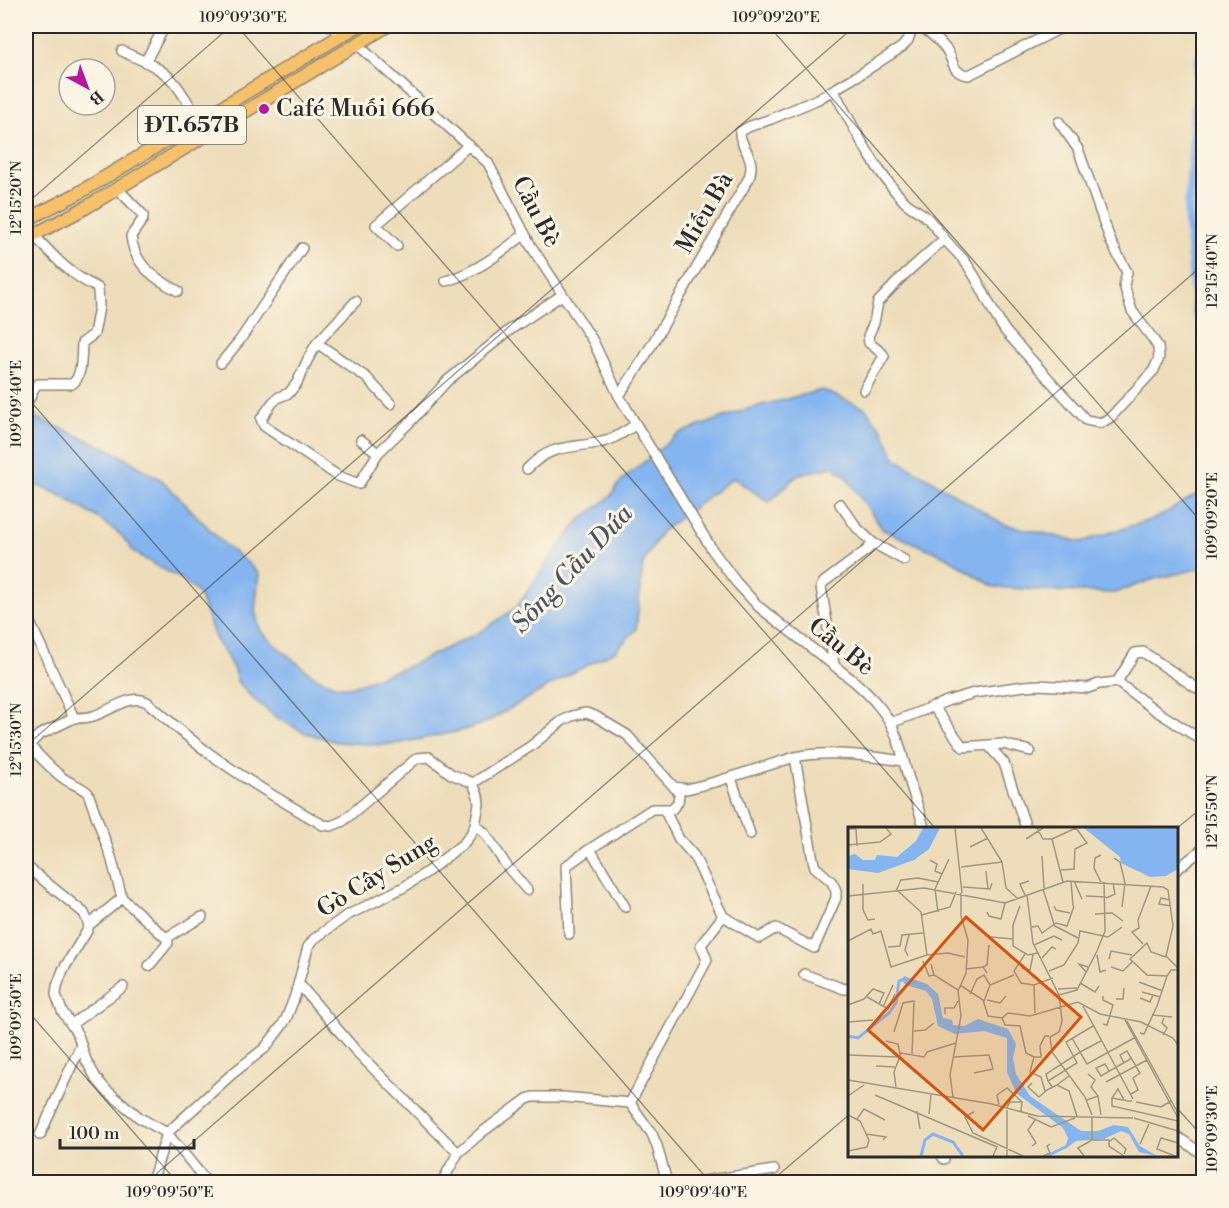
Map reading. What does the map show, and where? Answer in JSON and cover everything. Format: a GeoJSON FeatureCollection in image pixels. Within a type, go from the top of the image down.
{"type":"FeatureCollection","features":[{"type":"Feature","properties":{"kind":"main road","name":"ĐT.657B"},"geometry":{"type":"LineString","coordinates":[[26,220],[77,194],[357,26]]}},
{"type":"Feature","properties":{"kind":"main road","name":"ĐT.657B"},"geometry":{"type":"LineString","coordinates":[[30,237],[71,216],[387,26]]}},
{"type":"Feature","properties":{"kind":"main road"},"geometry":{"type":"LineString","coordinates":[[343,34],[357,44]]}},
{"type":"Feature","properties":{"kind":"street"},"geometry":{"type":"LineString","coordinates":[[145,62],[165,26]]}},
{"type":"Feature","properties":{"kind":"street"},"geometry":{"type":"LineString","coordinates":[[330,26],[343,34]]}},
{"type":"Feature","properties":{"kind":"street","name":"Miếu Bà"},"geometry":{"type":"LineString","coordinates":[[619,396],[644,358],[749,178],[752,167],[740,132],[834,91],[902,47],[908,40],[911,26]]}},
{"type":"Feature","properties":{"kind":"street"},"geometry":{"type":"LineString","coordinates":[[916,26],[927,30],[946,50],[954,68],[961,74],[969,75],[1061,28]]}},
{"type":"Feature","properties":{"kind":"street","name":"Cầu Bè"},"geometry":{"type":"LineString","coordinates":[[357,44],[489,163],[531,246],[593,341],[619,396],[713,551],[736,582],[759,607],[834,664],[869,695],[884,712],[897,739],[924,827]]}},
{"type":"Feature","properties":{"kind":"street"},"geometry":{"type":"LineString","coordinates":[[122,51],[145,62],[172,80],[199,121]]}},
{"type":"Feature","properties":{"kind":"street"},"geometry":{"type":"LineString","coordinates":[[834,91],[854,129],[887,181],[909,206],[930,220],[944,239],[962,257],[1007,333],[1086,420],[1101,423],[1111,417],[1154,370],[1159,358],[1158,347],[1132,311],[1124,285],[1127,272],[1111,242],[1078,149],[1059,122]]}},
{"type":"Feature","properties":{"kind":"street"},"geometry":{"type":"LineString","coordinates":[[397,246],[376,225],[469,145]]}},
{"type":"Feature","properties":{"kind":"street"},"geometry":{"type":"LineString","coordinates":[[117,188],[143,214],[143,219],[131,236],[132,245],[141,263],[151,275],[178,291]]}},
{"type":"Feature","properties":{"kind":"street"},"geometry":{"type":"LineString","coordinates":[[446,281],[462,276],[486,263],[525,234]]}},
{"type":"Feature","properties":{"kind":"street"},"geometry":{"type":"LineString","coordinates":[[26,402],[30,399],[36,385],[75,383],[78,378],[82,343],[94,333],[99,307],[98,288],[62,266],[30,237]]}},
{"type":"Feature","properties":{"kind":"street"},"geometry":{"type":"LineString","coordinates":[[864,390],[884,356],[869,343],[868,336],[874,323],[878,303],[905,274],[944,239]]}},
{"type":"Feature","properties":{"kind":"street"},"geometry":{"type":"LineString","coordinates":[[221,363],[240,340],[302,248]]}},
{"type":"Feature","properties":{"kind":"street"},"geometry":{"type":"LineString","coordinates":[[356,301],[317,343],[297,383],[289,393],[273,402],[261,419],[264,426],[338,476],[359,484],[378,453],[452,377],[511,329],[562,295]]}},
{"type":"Feature","properties":{"kind":"street"},"geometry":{"type":"LineString","coordinates":[[317,343],[367,378],[391,404]]}},
{"type":"Feature","properties":{"kind":"street"},"geometry":{"type":"LineString","coordinates":[[527,469],[549,452],[571,446],[601,443],[638,428]]}},
{"type":"Feature","properties":{"kind":"street"},"geometry":{"type":"LineString","coordinates":[[361,440],[378,453]]}},
{"type":"Feature","properties":{"kind":"street"},"geometry":{"type":"LineString","coordinates":[[840,504],[858,529],[873,543],[904,560]]}},
{"type":"Feature","properties":{"kind":"street"},"geometry":{"type":"LineString","coordinates":[[834,664],[821,587],[824,582],[873,543]]}},
{"type":"Feature","properties":{"kind":"street"},"geometry":{"type":"LineString","coordinates":[[26,614],[74,718]]}},
{"type":"Feature","properties":{"kind":"street"},"geometry":{"type":"LineString","coordinates":[[1117,682],[1135,653],[1143,652],[1203,690]]}},
{"type":"Feature","properties":{"kind":"street"},"geometry":{"type":"LineString","coordinates":[[891,723],[974,693],[1039,685],[1088,688],[1117,682],[1197,737]]}},
{"type":"Feature","properties":{"kind":"street"},"geometry":{"type":"LineString","coordinates":[[149,966],[168,943],[166,938],[122,898],[111,857],[88,793],[58,774],[31,747],[31,743],[39,735],[74,718],[90,717],[136,698],[147,702],[182,733],[229,768],[323,825],[331,826],[343,821],[417,758],[429,757],[451,774],[472,783],[479,804],[475,825],[485,833],[506,865],[527,890]]}},
{"type":"Feature","properties":{"kind":"street"},"geometry":{"type":"LineString","coordinates":[[933,706],[963,747],[1003,744],[1030,751]]}},
{"type":"Feature","properties":{"kind":"street"},"geometry":{"type":"LineString","coordinates":[[472,783],[536,742],[562,721],[586,713],[627,735],[679,794],[678,802],[672,809],[652,809],[566,866],[569,934]]}},
{"type":"Feature","properties":{"kind":"street"},"geometry":{"type":"LineString","coordinates":[[988,745],[1004,763],[1026,827]]}},
{"type":"Feature","properties":{"kind":"street"},"geometry":{"type":"LineString","coordinates":[[674,787],[687,789],[731,778],[795,756],[818,754],[903,761]]}},
{"type":"Feature","properties":{"kind":"street"},"geometry":{"type":"LineString","coordinates":[[664,809],[679,839],[694,856],[723,916],[759,938],[776,928],[814,948],[836,898],[836,891],[831,881],[815,867],[795,756]]}},
{"type":"Feature","properties":{"kind":"street"},"geometry":{"type":"LineString","coordinates":[[731,778],[750,834]]}},
{"type":"Feature","properties":{"kind":"street","name":"Gò Cây Sung"},"geometry":{"type":"LineString","coordinates":[[166,1133],[265,1048],[273,1038],[286,1019],[308,946],[314,939],[346,916],[404,887],[433,868],[464,843],[475,825]]}},
{"type":"Feature","properties":{"kind":"street"},"geometry":{"type":"LineString","coordinates":[[1178,868],[1203,848]]}},
{"type":"Feature","properties":{"kind":"street"},"geometry":{"type":"LineString","coordinates":[[590,849],[625,907]]}},
{"type":"Feature","properties":{"kind":"street"},"geometry":{"type":"LineString","coordinates":[[26,866],[84,913],[89,925]]}},
{"type":"Feature","properties":{"kind":"street"},"geometry":{"type":"LineString","coordinates":[[122,898],[89,925],[84,938],[63,970],[56,995],[62,1011],[78,1035],[86,1060],[96,1078],[106,1090],[140,1118],[166,1133],[207,1182]]}},
{"type":"Feature","properties":{"kind":"street"},"geometry":{"type":"LineString","coordinates":[[166,938],[202,916]]}},
{"type":"Feature","properties":{"kind":"street"},"geometry":{"type":"LineString","coordinates":[[630,1103],[707,960],[701,945],[723,916]]}},
{"type":"Feature","properties":{"kind":"street"},"geometry":{"type":"LineString","coordinates":[[804,974],[844,989],[848,988]]}},
{"type":"Feature","properties":{"kind":"street"},"geometry":{"type":"LineString","coordinates":[[298,984],[356,1051],[458,1153]]}},
{"type":"Feature","properties":{"kind":"street"},"geometry":{"type":"LineString","coordinates":[[72,1024],[123,987]]}},
{"type":"Feature","properties":{"kind":"street"},"geometry":{"type":"LineString","coordinates":[[40,1135],[81,1045]]}},
{"type":"Feature","properties":{"kind":"street"},"geometry":{"type":"LineString","coordinates":[[442,1182],[458,1153],[493,1123],[527,1099],[563,1097],[630,1103],[652,1134],[666,1182]]}},
{"type":"Feature","properties":{"kind":"street"},"geometry":{"type":"LineString","coordinates":[[152,1182],[166,1133]]}},
{"type":"Feature","properties":{"kind":"street"},"geometry":{"type":"LineString","coordinates":[[1178,1137],[1203,1155]]}},
{"type":"Feature","properties":{"kind":"street"},"geometry":{"type":"LineString","coordinates":[[697,1182],[774,1170]]}},
{"type":"Feature","properties":{"kind":"water","name":"Sông Cầu Dứa"},"geometry":{"type":"Polygon","coordinates":[[[822,390],[865,408],[882,429],[895,458],[1003,524],[1081,542],[1159,517],[1203,490],[1203,568],[1154,579],[1115,593],[994,587],[947,557],[883,530],[845,475],[833,467],[799,474],[769,502],[733,478],[661,532],[643,563],[636,630],[615,651],[487,722],[465,730],[381,745],[337,742],[303,732],[274,716],[251,697],[237,681],[234,670],[217,643],[199,594],[182,579],[134,552],[121,535],[95,516],[60,495],[26,481],[26,413],[111,450],[162,480],[224,544],[259,574],[255,611],[260,630],[311,674],[337,686],[350,687],[409,666],[480,632],[517,607],[579,521],[610,497],[621,481],[678,434],[747,409],[822,390]]]}},
{"type":"Feature","properties":{"kind":"waterway"},"geometry":{"type":"LineString","coordinates":[[1204,47],[1199,61],[1188,216],[1196,313],[1204,325]]}},
{"type":"Feature","properties":{"kind":"place","name":"Café Muối 666"},"geometry":{"type":"Point","coordinates":[264,109]}}]}
